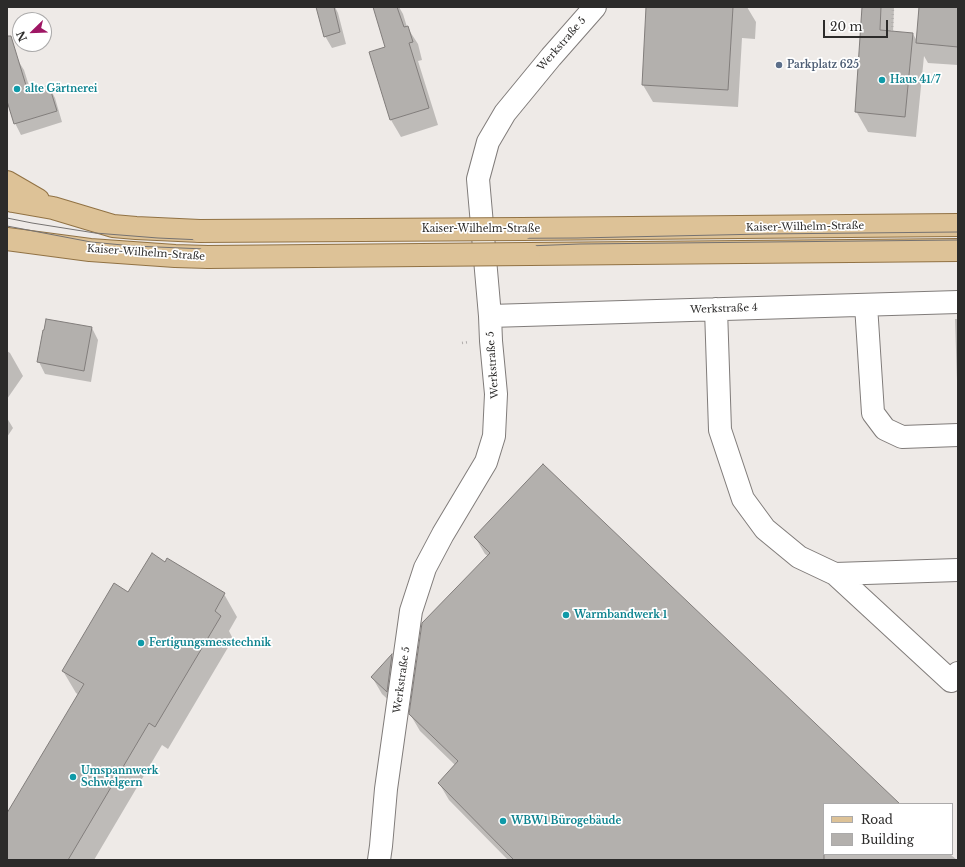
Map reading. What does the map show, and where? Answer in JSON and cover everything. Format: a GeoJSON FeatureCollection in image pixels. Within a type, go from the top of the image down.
{"type":"FeatureCollection","features":[{"type":"Feature","properties":{"kind":"main road"},"geometry":{"type":"LineString","coordinates":[[7,182],[53,208]]}},
{"type":"Feature","properties":{"kind":"main road","name":"Kaiser-Wilhelm-Straße"},"geometry":{"type":"LineString","coordinates":[[7,199],[53,208],[113,226],[200,232],[958,225]]}},
{"type":"Feature","properties":{"kind":"main road","name":"Kaiser-Wilhelm-Straße"},"geometry":{"type":"LineString","coordinates":[[7,239],[90,250],[208,257],[958,250]]}},
{"type":"Feature","properties":{"kind":"lane","name":"Werkstraße 5"},"geometry":{"type":"LineString","coordinates":[[379,860],[386,789],[411,611],[425,568],[443,534],[486,462],[494,436],[496,394],[478,179],[488,142],[505,113],[595,7]]}},
{"type":"Feature","properties":{"kind":"lane","name":"Werkstraße 4"},"geometry":{"type":"LineString","coordinates":[[490,316],[958,302]]}},
{"type":"Feature","properties":{"kind":"lane"},"geometry":{"type":"LineString","coordinates":[[866,305],[873,413],[885,429],[902,437],[958,435]]}},
{"type":"Feature","properties":{"kind":"lane"},"geometry":{"type":"LineString","coordinates":[[716,309],[720,430],[743,499],[765,529],[799,557],[835,574],[956,681]]}},
{"type":"Feature","properties":{"kind":"lane"},"geometry":{"type":"LineString","coordinates":[[835,574],[958,570]]}},
{"type":"Feature","properties":{"kind":"path"},"geometry":{"type":"LineString","coordinates":[[892,31],[893,7]]}},
{"type":"Feature","properties":{"kind":"building"},"geometry":{"type":"Polygon","coordinates":[[[316,7],[334,7],[340,32],[324,37],[316,7]]]}},
{"type":"Feature","properties":{"kind":"building"},"geometry":{"type":"Polygon","coordinates":[[[373,7],[397,7],[404,27],[408,26],[413,42],[409,43],[429,108],[390,120],[369,52],[385,47],[373,7]]]}},
{"type":"Feature","properties":{"kind":"building"},"geometry":{"type":"Polygon","coordinates":[[[646,7],[733,7],[728,90],[642,85],[646,7]]]}},
{"type":"Feature","properties":{"kind":"building","name":"Haus 41/7"},"geometry":{"type":"Polygon","coordinates":[[[862,7],[881,7],[880,30],[913,33],[905,117],[855,112],[862,7]]]}},
{"type":"Feature","properties":{"kind":"building"},"geometry":{"type":"Polygon","coordinates":[[[919,7],[958,7],[958,47],[916,43],[919,7]]]}},
{"type":"Feature","properties":{"kind":"building","name":"alte Gärtnerei"},"geometry":{"type":"Polygon","coordinates":[[[7,36],[11,36],[12,52],[16,52],[28,92],[49,85],[57,111],[14,124],[7,101],[7,36]]]}},
{"type":"Feature","properties":{"kind":"building"},"geometry":{"type":"Polygon","coordinates":[[[46,319],[92,327],[84,371],[37,362],[46,319]]]}},
{"type":"Feature","properties":{"kind":"building","name":"Warmbandwerk 1"},"geometry":{"type":"Polygon","coordinates":[[[543,464],[899,803],[823,803],[824,860],[514,860],[438,783],[458,761],[409,714],[422,623],[490,553],[474,537],[543,464]]]}},
{"type":"Feature","properties":{"kind":"building"},"geometry":{"type":"Polygon","coordinates":[[[152,553],[165,562],[167,558],[225,593],[215,611],[221,616],[155,727],[149,723],[68,860],[7,860],[7,813],[84,684],[62,671],[114,583],[128,592],[152,553]]]}},
{"type":"Feature","properties":{"kind":"building"},"geometry":{"type":"Polygon","coordinates":[[[392,654],[387,692],[371,677],[392,654]]]}},
{"type":"Feature","properties":{"kind":"tram line"},"geometry":{"type":"LineString","coordinates":[[7,218],[95,233],[202,240],[577,238],[958,232]]}},
{"type":"Feature","properties":{"kind":"tram line"},"geometry":{"type":"LineString","coordinates":[[7,226],[91,242],[133,246],[205,249],[958,240]]}},
{"type":"Feature","properties":{"kind":"place","name":"Parkplatz 625"},"geometry":{"type":"Point","coordinates":[779,65]}},
{"type":"Feature","properties":{"kind":"place","name":"Haus 41/7"},"geometry":{"type":"Point","coordinates":[882,80]}},
{"type":"Feature","properties":{"kind":"place","name":"alte Gärtnerei"},"geometry":{"type":"Point","coordinates":[17,89]}},
{"type":"Feature","properties":{"kind":"place","name":"Warmbandwerk 1"},"geometry":{"type":"Point","coordinates":[566,615]}},
{"type":"Feature","properties":{"kind":"place","name":"Fertigungsmesstechnik"},"geometry":{"type":"Point","coordinates":[141,643]}},
{"type":"Feature","properties":{"kind":"place","name":"Umspannwerk Schwelgern"},"geometry":{"type":"Point","coordinates":[73,777]}},
{"type":"Feature","properties":{"kind":"place","name":"WBW1 Bürogebäude"},"geometry":{"type":"Point","coordinates":[503,821]}}]}
